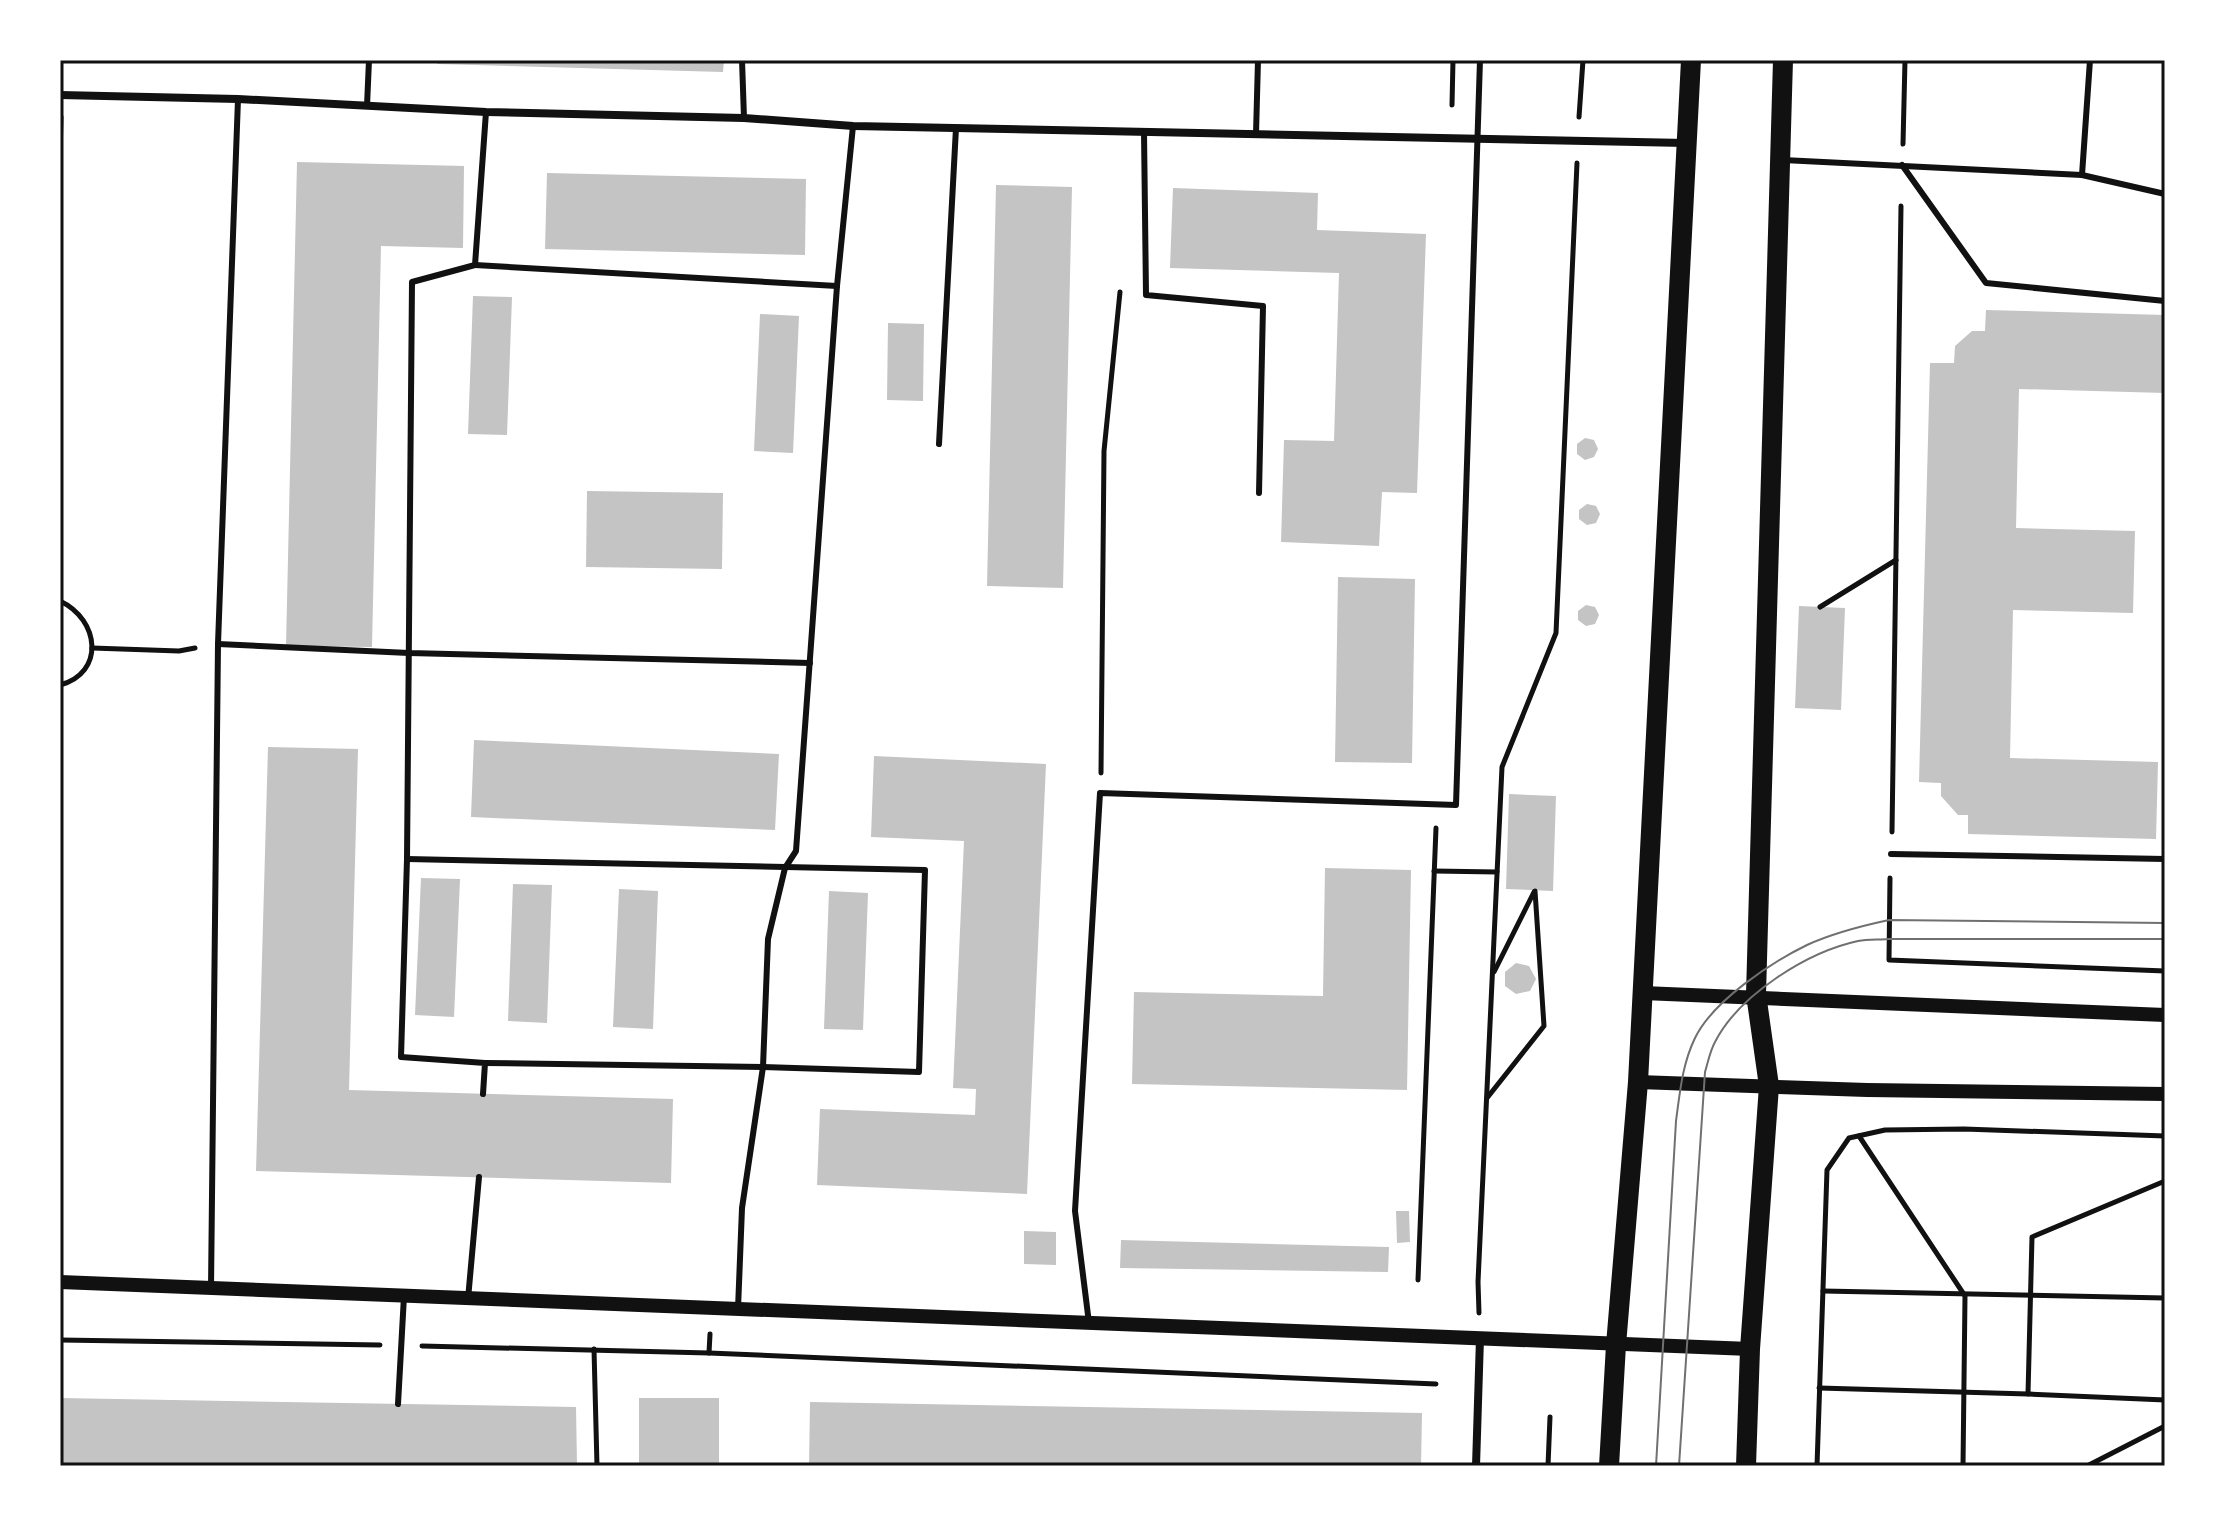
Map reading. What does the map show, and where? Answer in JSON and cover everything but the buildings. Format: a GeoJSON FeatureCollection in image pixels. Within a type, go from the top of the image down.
{"type":"FeatureCollection","features":[{"type":"Feature","properties":{"kind":"main road"},"geometry":{"type":"LineString","coordinates":[[1609,1466],[1638,1082],[1691,60]]}},
{"type":"Feature","properties":{"kind":"main road"},"geometry":{"type":"LineString","coordinates":[[1746,1466],[1750,1349],[1769,1086],[1756,999],[1783,60]]}},
{"type":"Feature","properties":{"kind":"street"},"geometry":{"type":"LineString","coordinates":[[61,95],[238,99],[486,112],[744,118],[853,126],[1688,143]]}},
{"type":"Feature","properties":{"kind":"street"},"geometry":{"type":"LineString","coordinates":[[1643,993],[2165,1015]]}},
{"type":"Feature","properties":{"kind":"street"},"geometry":{"type":"LineString","coordinates":[[1638,1082],[1867,1090],[2165,1094]]}},
{"type":"Feature","properties":{"kind":"street"},"geometry":{"type":"LineString","coordinates":[[60,1282],[1750,1349]]}},
{"type":"Feature","properties":{"kind":"street"},"geometry":{"type":"LineString","coordinates":[[1476,1466],[1480,1338]]}},
{"type":"Feature","properties":{"kind":"lane"},"geometry":{"type":"LineString","coordinates":[[367,106],[369,60]]}},
{"type":"Feature","properties":{"kind":"lane"},"geometry":{"type":"LineString","coordinates":[[742,60],[744,118]]}},
{"type":"Feature","properties":{"kind":"lane"},"geometry":{"type":"LineString","coordinates":[[1256,134],[1258,60]]}},
{"type":"Feature","properties":{"kind":"lane"},"geometry":{"type":"LineString","coordinates":[[1089,1323],[1075,1211],[1100,793],[1456,805],[1480,60]]}},
{"type":"Feature","properties":{"kind":"lane"},"geometry":{"type":"LineString","coordinates":[[2082,175],[2090,60]]}},
{"type":"Feature","properties":{"kind":"lane"},"geometry":{"type":"LineString","coordinates":[[211,1288],[218,644],[238,99]]}},
{"type":"Feature","properties":{"kind":"lane"},"geometry":{"type":"LineString","coordinates":[[475,265],[486,112]]}},
{"type":"Feature","properties":{"kind":"lane"},"geometry":{"type":"LineString","coordinates":[[738,1309],[742,1208],[763,1067],[768,939],[785,868],[796,851],[837,286],[853,126]]}},
{"type":"Feature","properties":{"kind":"lane"},"geometry":{"type":"LineString","coordinates":[[939,444],[956,128]]}},
{"type":"Feature","properties":{"kind":"lane"},"geometry":{"type":"LineString","coordinates":[[1144,132],[1146,295],[1263,306],[1259,493]]}},
{"type":"Feature","properties":{"kind":"lane"},"geometry":{"type":"LineString","coordinates":[[1779,160],[2082,175],[2165,194]]}},
{"type":"Feature","properties":{"kind":"lane"},"geometry":{"type":"LineString","coordinates":[[1902,165],[1986,283],[2165,301]]}},
{"type":"Feature","properties":{"kind":"lane"},"geometry":{"type":"LineString","coordinates":[[407,859],[925,870],[919,1072],[485,1063],[401,1057],[407,859],[412,282],[475,265],[837,286]]}},
{"type":"Feature","properties":{"kind":"lane"},"geometry":{"type":"LineString","coordinates":[[218,644],[409,653],[810,663]]}},
{"type":"Feature","properties":{"kind":"lane"},"geometry":{"type":"LineString","coordinates":[[1891,854],[2165,859]]}},
{"type":"Feature","properties":{"kind":"lane"},"geometry":{"type":"LineString","coordinates":[[483,1094],[485,1063]]}},
{"type":"Feature","properties":{"kind":"lane"},"geometry":{"type":"LineString","coordinates":[[468,1299],[479,1177]]}},
{"type":"Feature","properties":{"kind":"lane"},"geometry":{"type":"LineString","coordinates":[[398,1404],[404,1296]]}},
{"type":"Feature","properties":{"kind":"path"},"geometry":{"type":"LineString","coordinates":[[1452,105],[1453,60]]}},
{"type":"Feature","properties":{"kind":"path"},"geometry":{"type":"LineString","coordinates":[[1480,1338],[1478,1282],[1502,767],[1556,633],[1583,60]]}},
{"type":"Feature","properties":{"kind":"path"},"geometry":{"type":"LineString","coordinates":[[1905,60],[1889,960],[2165,971]]}},
{"type":"Feature","properties":{"kind":"path"},"geometry":{"type":"LineString","coordinates":[[60,156],[61,95]]}},
{"type":"Feature","properties":{"kind":"path"},"geometry":{"type":"LineString","coordinates":[[1100,793],[1104,451],[1121,284]]}},
{"type":"Feature","properties":{"kind":"path"},"geometry":{"type":"LineString","coordinates":[[1820,607],[1896,560]]}},
{"type":"Feature","properties":{"kind":"path"},"geometry":{"type":"LineString","coordinates":[[60,601],[85,619],[91,633],[92,648],[88,663],[79,675],[60,685]]}},
{"type":"Feature","properties":{"kind":"path"},"geometry":{"type":"LineString","coordinates":[[92,648],[179,651]]}},
{"type":"Feature","properties":{"kind":"path"},"geometry":{"type":"LineString","coordinates":[[1434,871],[1497,872]]}},
{"type":"Feature","properties":{"kind":"path"},"geometry":{"type":"LineString","coordinates":[[1486,1099],[1544,1026],[1535,891],[1492,977]]}},
{"type":"Feature","properties":{"kind":"path"},"geometry":{"type":"LineString","coordinates":[[1817,1466],[1827,1170],[1849,1138],[1885,1130],[1964,1129],[2165,1136]]}},
{"type":"Feature","properties":{"kind":"path"},"geometry":{"type":"LineString","coordinates":[[1859,1136],[1965,1296],[1963,1466]]}},
{"type":"Feature","properties":{"kind":"path"},"geometry":{"type":"LineString","coordinates":[[2028,1394],[2032,1237],[2165,1181]]}},
{"type":"Feature","properties":{"kind":"path"},"geometry":{"type":"LineString","coordinates":[[1823,1291],[2165,1298]]}},
{"type":"Feature","properties":{"kind":"path"},"geometry":{"type":"LineString","coordinates":[[60,1340],[594,1349],[1436,1384]]}},
{"type":"Feature","properties":{"kind":"path"},"geometry":{"type":"LineString","coordinates":[[594,1349],[597,1466]]}},
{"type":"Feature","properties":{"kind":"path"},"geometry":{"type":"LineString","coordinates":[[1819,1388],[2165,1400]]}},
{"type":"Feature","properties":{"kind":"path"},"geometry":{"type":"LineString","coordinates":[[1548,1466],[1550,1417]]}},
{"type":"Feature","properties":{"kind":"path"},"geometry":{"type":"LineString","coordinates":[[2087,1466],[2165,1426]]}},
{"type":"Feature","properties":{"kind":"tram line"},"geometry":{"type":"LineString","coordinates":[[1656,1466],[1676,1121],[1687,1058],[1703,1024],[1715,1010],[1744,984],[1807,945],[1847,930],[1889,920],[2165,923]]}},
{"type":"Feature","properties":{"kind":"tram line"},"geometry":{"type":"LineString","coordinates":[[1679,1466],[1705,1072],[1715,1042],[1740,1008],[1757,992],[1797,965],[1862,940],[2165,939]]}}]}
